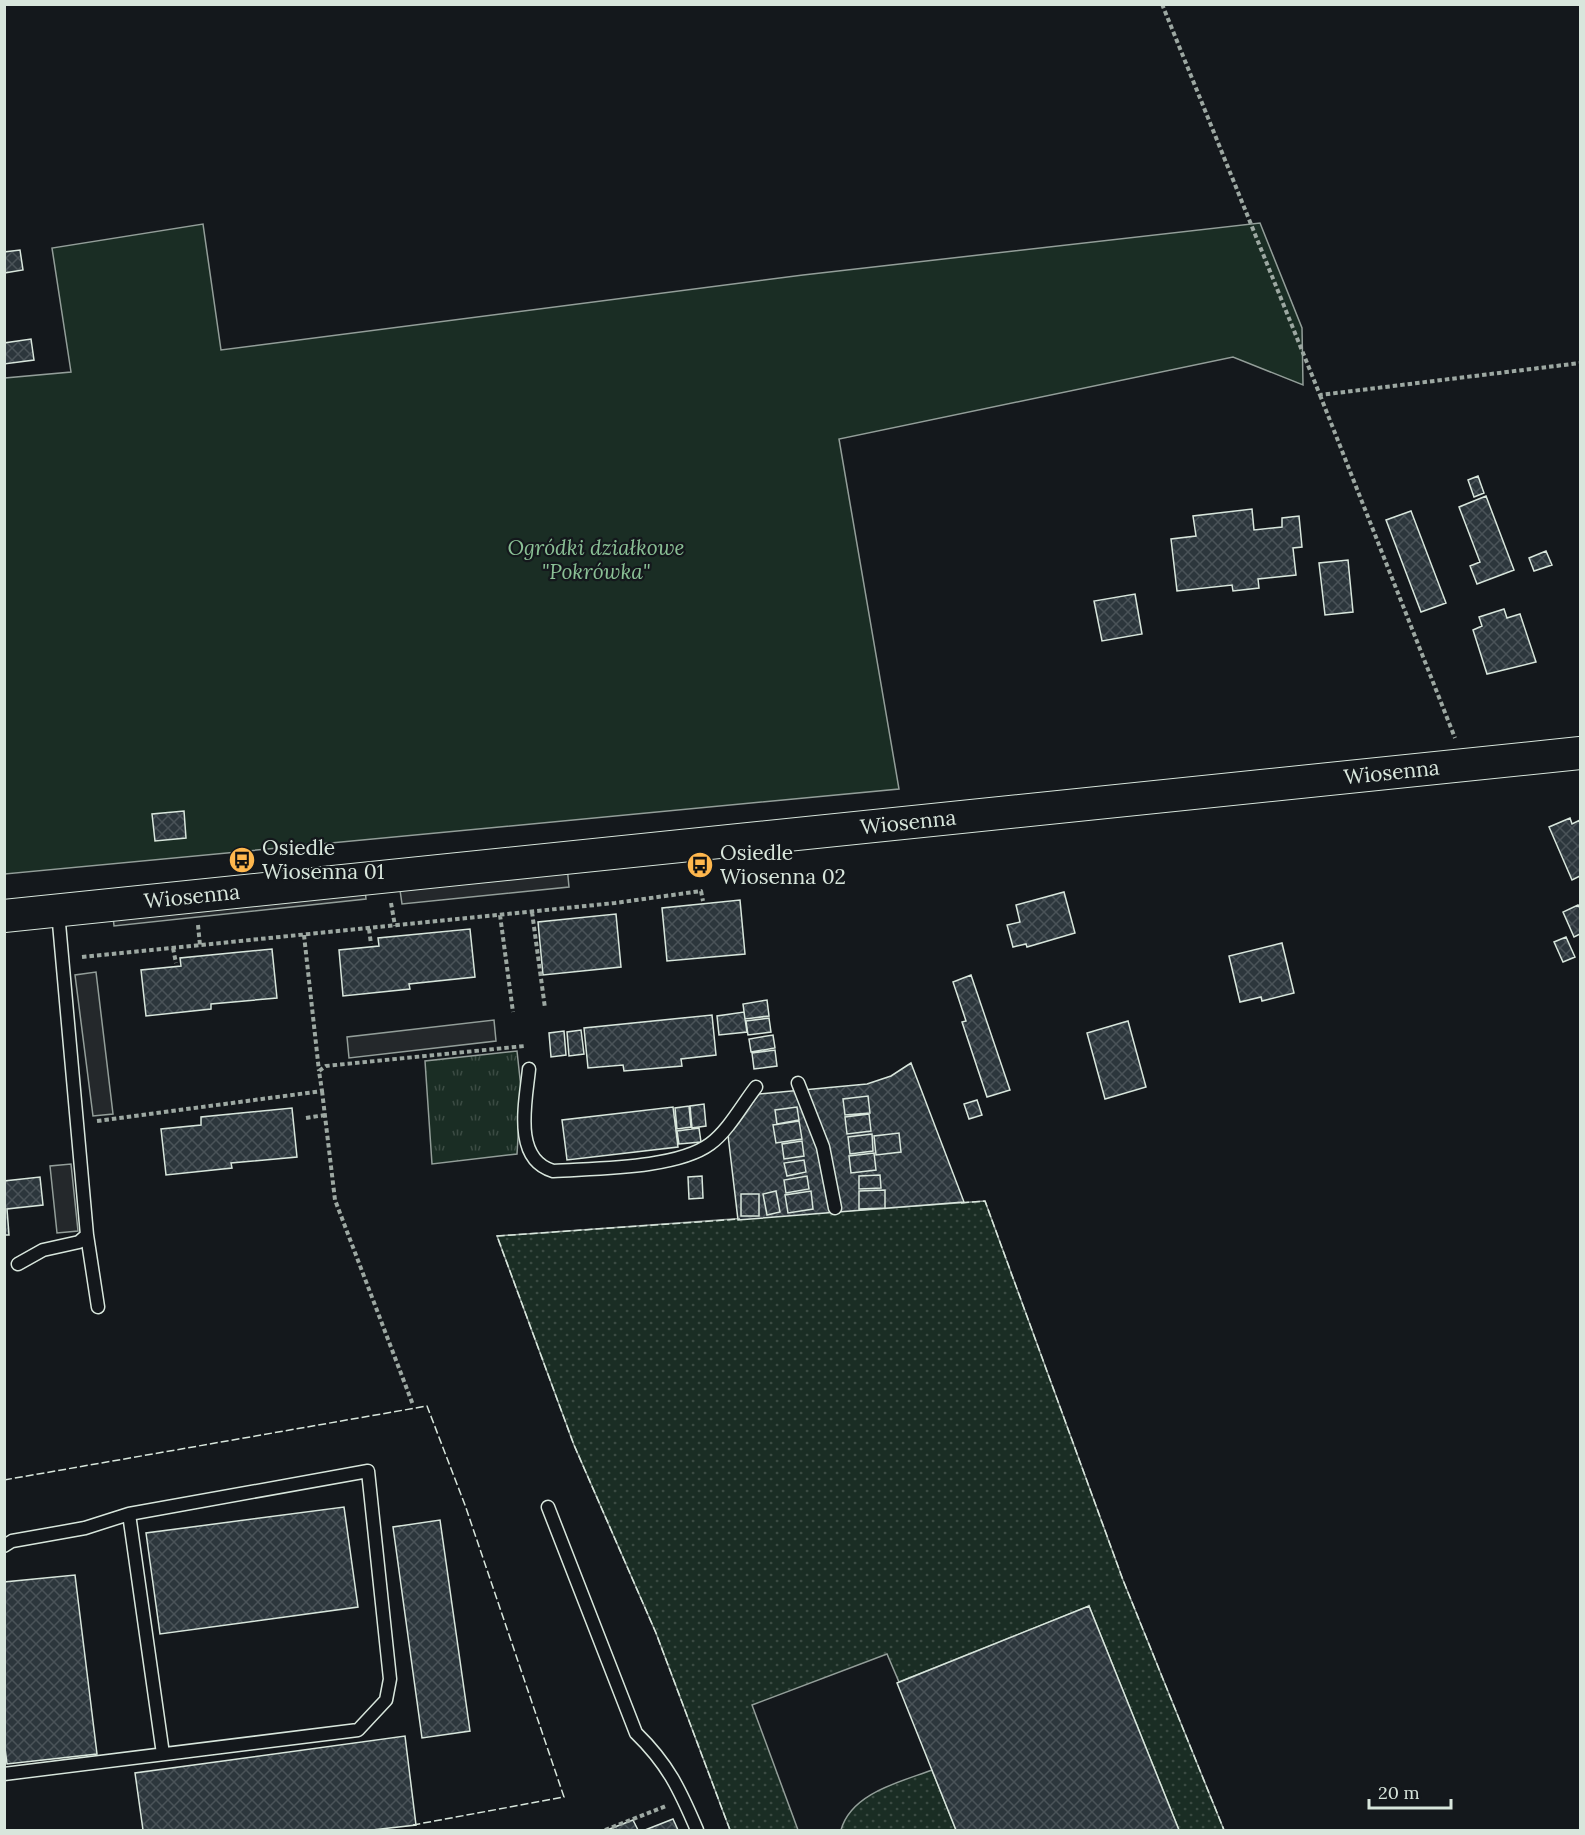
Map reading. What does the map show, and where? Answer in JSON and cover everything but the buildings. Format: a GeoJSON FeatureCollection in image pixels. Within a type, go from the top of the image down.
{"type":"FeatureCollection","features":[{"type":"Feature","properties":{"kind":"street","name":"Wiosenna"},"geometry":{"type":"LineString","coordinates":[[4,916],[1581,753]]}},
{"type":"Feature","properties":{"kind":"lane"},"geometry":{"type":"LineString","coordinates":[[58,912],[87,1235],[98,1307]]}},
{"type":"Feature","properties":{"kind":"lane"},"geometry":{"type":"LineString","coordinates":[[529,1069],[524,1127],[527,1147],[535,1161],[543,1168],[553,1172],[652,1163],[698,1152],[712,1143],[756,1087]]}},
{"type":"Feature","properties":{"kind":"lane"},"geometry":{"type":"LineString","coordinates":[[798,1083],[823,1147],[835,1208]]}},
{"type":"Feature","properties":{"kind":"lane"},"geometry":{"type":"LineString","coordinates":[[18,1264],[43,1250],[79,1242],[87,1235]]}},
{"type":"Feature","properties":{"kind":"lane"},"geometry":{"type":"LineString","coordinates":[[4,1546],[12,1541],[85,1528],[129,1514],[368,1471],[390,1679],[386,1700],[358,1730],[4,1774]]}},
{"type":"Feature","properties":{"kind":"lane"},"geometry":{"type":"LineString","coordinates":[[548,1507],[636,1733],[659,1756],[684,1799],[697,1830]]}},
{"type":"Feature","properties":{"kind":"lane"},"geometry":{"type":"LineString","coordinates":[[129,1514],[163,1754]]}},
{"type":"Feature","properties":{"kind":"path"},"geometry":{"type":"LineString","coordinates":[[1162,4],[1466,765]]}},
{"type":"Feature","properties":{"kind":"path"},"geometry":{"type":"LineString","coordinates":[[1320,395],[1581,363]]}},
{"type":"Feature","properties":{"kind":"path"},"geometry":{"type":"LineString","coordinates":[[72,958],[532,912],[701,891],[702,901]]}},
{"type":"Feature","properties":{"kind":"path"},"geometry":{"type":"LineString","coordinates":[[391,899],[395,926]]}},
{"type":"Feature","properties":{"kind":"path"},"geometry":{"type":"LineString","coordinates":[[532,912],[545,1008]]}},
{"type":"Feature","properties":{"kind":"path"},"geometry":{"type":"LineString","coordinates":[[500,915],[513,1012]]}},
{"type":"Feature","properties":{"kind":"path"},"geometry":{"type":"LineString","coordinates":[[198,920],[200,945]]}},
{"type":"Feature","properties":{"kind":"path"},"geometry":{"type":"LineString","coordinates":[[369,929],[370,944]]}},
{"type":"Feature","properties":{"kind":"path"},"geometry":{"type":"LineString","coordinates":[[304,935],[335,1200],[413,1405]]}},
{"type":"Feature","properties":{"kind":"path"},"geometry":{"type":"LineString","coordinates":[[173,948],[176,963]]}},
{"type":"Feature","properties":{"kind":"path"},"geometry":{"type":"LineString","coordinates":[[319,1071],[326,1066],[525,1046]]}},
{"type":"Feature","properties":{"kind":"path"},"geometry":{"type":"LineString","coordinates":[[89,1122],[322,1091]]}},
{"type":"Feature","properties":{"kind":"path"},"geometry":{"type":"LineString","coordinates":[[306,1118],[325,1115]]}},
{"type":"Feature","properties":{"kind":"path"},"geometry":{"type":"LineString","coordinates":[[605,1830],[684,1799]]}},
{"type":"Feature","properties":{"kind":"green space","name":"Ogródki działkowe \"Pokrówka\""},"geometry":{"type":"Polygon","coordinates":[[[1260,223],[1302,328],[1303,385],[1233,357],[839,439],[899,789],[5,874],[5,378],[71,372],[52,248],[203,224],[221,350],[803,275],[1260,223]]]}},
{"type":"Feature","properties":{"kind":"green space"},"geometry":{"type":"Polygon","coordinates":[[[517,1051],[521,1088],[517,1154],[432,1164],[425,1061],[517,1051]]]}},
{"type":"Feature","properties":{"kind":"green space"},"geometry":{"type":"Polygon","coordinates":[[[985,1201],[1123,1580],[1224,1830],[1179,1830],[1089,1606],[899,1682],[887,1654],[752,1705],[798,1830],[730,1830],[656,1633],[574,1445],[497,1236],[985,1201]]]}},
{"type":"Feature","properties":{"kind":"green space"},"geometry":{"type":"Polygon","coordinates":[[[932,1770],[956,1830],[841,1830],[846,1817],[866,1798],[892,1785],[932,1770]]]}},
{"type":"Feature","properties":{"kind":"shaded area"},"geometry":{"type":"Polygon","coordinates":[[[567,866],[569,887],[402,904],[399,883],[567,866]]]}},
{"type":"Feature","properties":{"kind":"shaded area"},"geometry":{"type":"Polygon","coordinates":[[[365,890],[366,899],[114,926],[113,916],[365,890]]]}},
{"type":"Feature","properties":{"kind":"shaded area"},"geometry":{"type":"Polygon","coordinates":[[[96,972],[113,1114],[93,1116],[75,975],[96,972]]]}},
{"type":"Feature","properties":{"kind":"shaded area"},"geometry":{"type":"Polygon","coordinates":[[[494,1020],[496,1041],[349,1058],[347,1037],[494,1020]]]}},
{"type":"Feature","properties":{"kind":"shaded area"},"geometry":{"type":"Polygon","coordinates":[[[71,1164],[78,1231],[57,1233],[50,1166],[71,1164]]]}},
{"type":"Feature","properties":{"kind":"fence"},"geometry":{"type":"LineString","coordinates":[[961,1203],[985,1201],[1123,1580],[1224,1830]]}},
{"type":"Feature","properties":{"kind":"fence"},"geometry":{"type":"LineString","coordinates":[[730,1830],[656,1633],[574,1445],[497,1236],[740,1219]]}},
{"type":"Feature","properties":{"kind":"fence"},"geometry":{"type":"LineString","coordinates":[[4,1480],[427,1406],[465,1505],[564,1797],[413,1825]]}},
{"type":"Feature","properties":{"kind":"place","name":"Osiedle Wiosenna 01"},"geometry":{"type":"Point","coordinates":[242,860]}},
{"type":"Feature","properties":{"kind":"place","name":"Osiedle Wiosenna 02"},"geometry":{"type":"Point","coordinates":[700,865]}}]}
